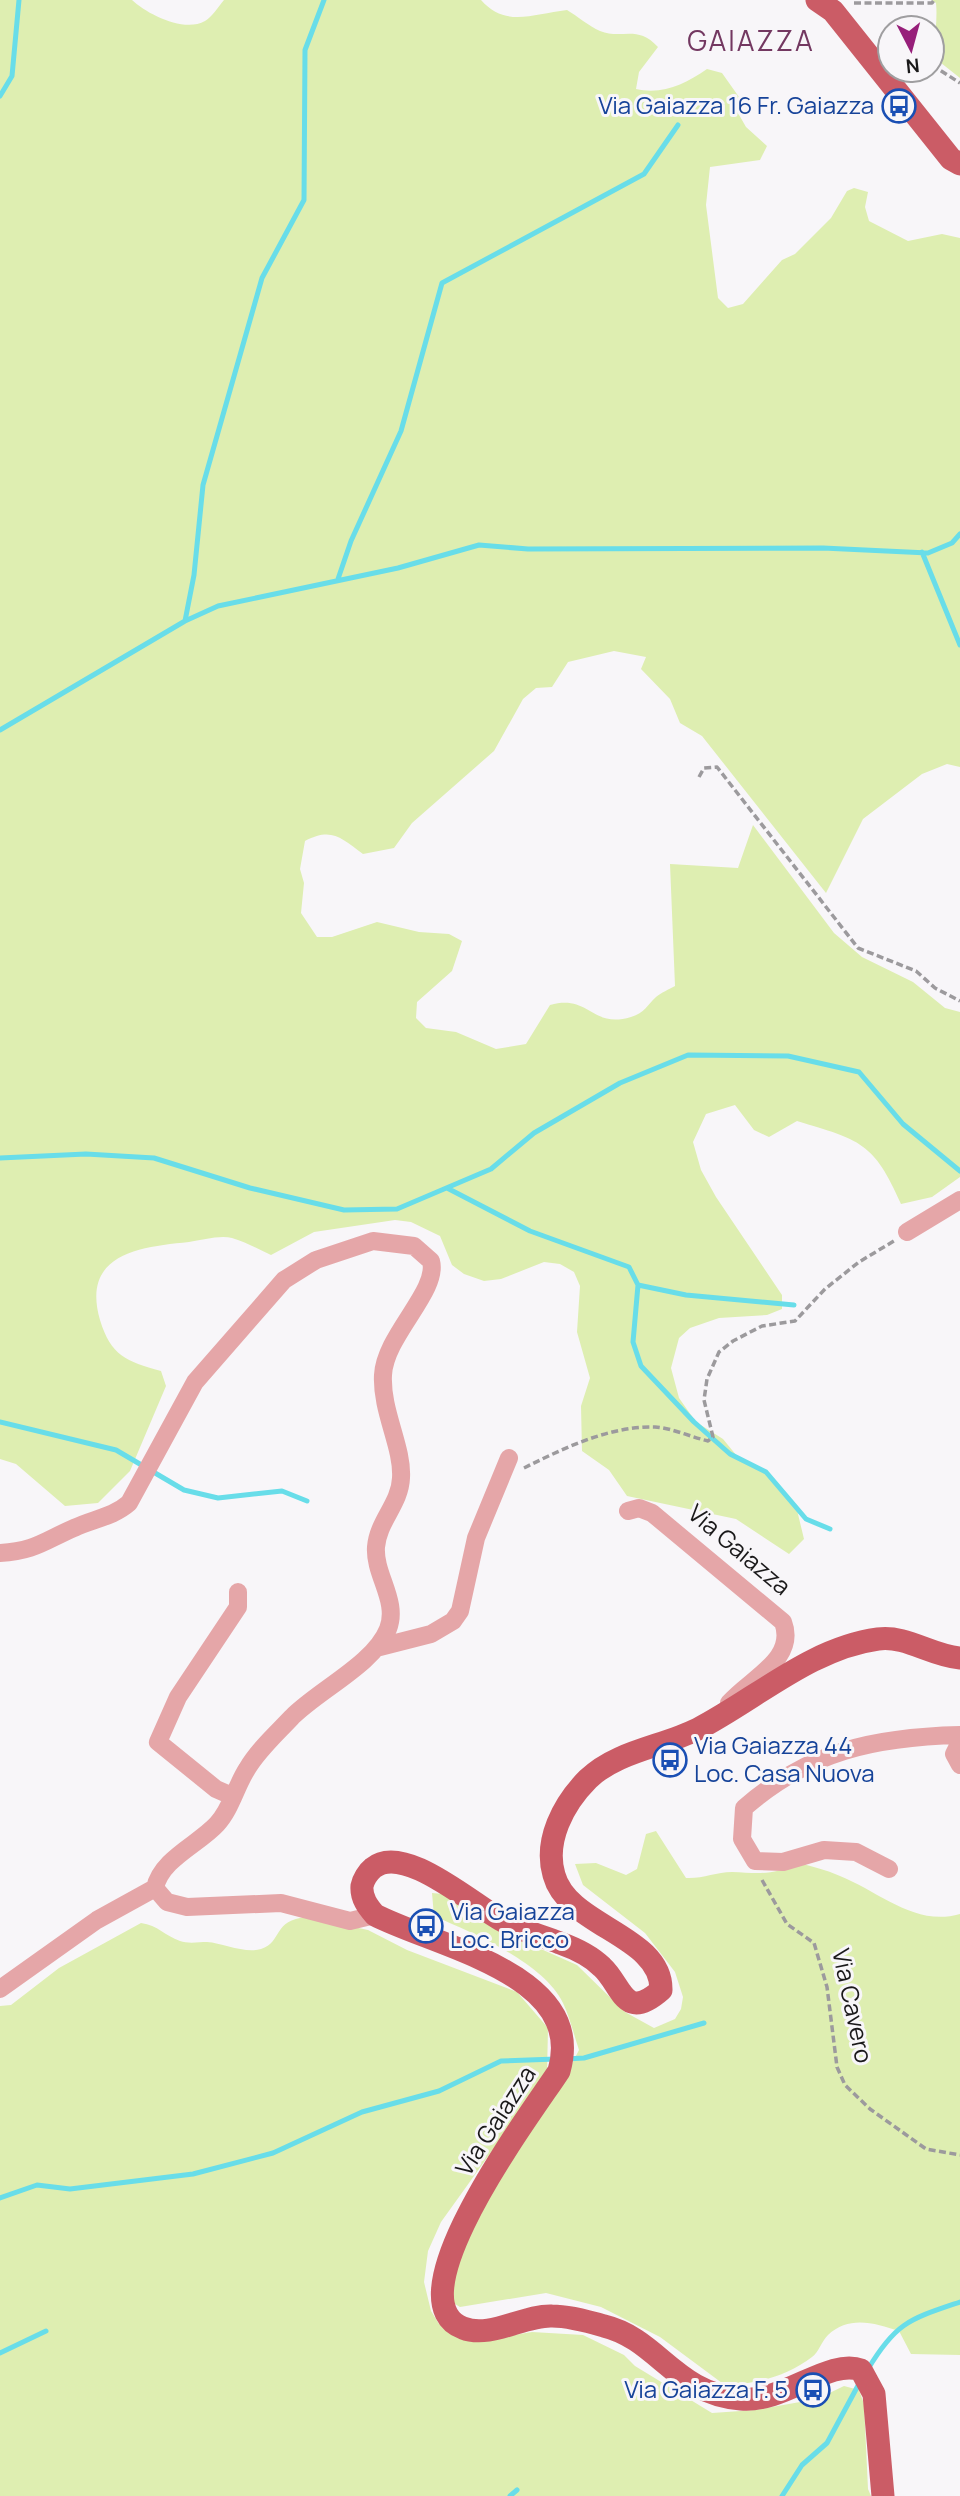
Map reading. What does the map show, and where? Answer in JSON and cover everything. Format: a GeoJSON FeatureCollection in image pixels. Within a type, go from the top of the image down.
{"type":"FeatureCollection","features":[{"type":"Feature","properties":{"kind":"main road"},"geometry":{"type":"LineString","coordinates":[[817,0],[833,10],[951,159],[960,164]]}},
{"type":"Feature","properties":{"kind":"main road","name":"Via Gaiazza"},"geometry":{"type":"LineString","coordinates":[[883,2496],[874,2394],[861,2370],[842,2366],[772,2398],[744,2400],[714,2395],[690,2385],[615,2328],[550,2315],[479,2330],[464,2329],[455,2323],[444,2309],[442,2289],[467,2212],[559,2071],[564,2054],[549,2007],[530,1986],[503,1969],[375,1914],[363,1895],[364,1880],[380,1864],[405,1862],[506,1923],[573,1948],[603,1967],[620,1995],[632,2001],[650,2000],[662,1990],[662,1975],[631,1943],[568,1900],[554,1875],[551,1842],[560,1818],[585,1781],[612,1762],[695,1731],[803,1665],[849,1646],[878,1639],[894,1639],[960,1658]]}},
{"type":"Feature","properties":{"kind":"street"},"geometry":{"type":"LineString","coordinates":[[907,1232],[960,1200]]}},
{"type":"Feature","properties":{"kind":"street"},"geometry":{"type":"LineString","coordinates":[[4,1555],[51,1542],[71,1529],[117,1514],[129,1503],[195,1382],[284,1280],[316,1260],[347,1247],[373,1241],[414,1247],[431,1261],[433,1270],[424,1293],[402,1324],[385,1356],[385,1397],[401,1476],[399,1496],[388,1514],[376,1546],[392,1618],[380,1647]]}},
{"type":"Feature","properties":{"kind":"street"},"geometry":{"type":"LineString","coordinates":[[0,1989],[97,1920],[155,1888],[165,1870],[218,1824],[248,1766],[293,1716],[380,1647],[431,1634],[453,1621],[460,1611],[476,1538],[509,1458]]}},
{"type":"Feature","properties":{"kind":"street","name":"Via Gaiazza"},"geometry":{"type":"LineString","coordinates":[[628,1511],[639,1508],[652,1513],[783,1622],[787,1632],[786,1646],[780,1657],[736,1695],[724,1715]]}},
{"type":"Feature","properties":{"kind":"street"},"geometry":{"type":"LineString","coordinates":[[232,1796],[216,1789],[158,1742],[178,1698],[238,1607],[238,1592]]}},
{"type":"Feature","properties":{"kind":"street"},"geometry":{"type":"LineString","coordinates":[[889,1869],[856,1852],[824,1850],[783,1861],[755,1861],[742,1839],[744,1808],[774,1782],[824,1756],[873,1743],[960,1735]]}},
{"type":"Feature","properties":{"kind":"street"},"geometry":{"type":"LineString","coordinates":[[960,1742],[954,1754],[960,1765]]}},
{"type":"Feature","properties":{"kind":"street"},"geometry":{"type":"LineString","coordinates":[[155,1888],[167,1902],[187,1907],[281,1903],[350,1921],[375,1914]]}},
{"type":"Feature","properties":{"kind":"path"},"geometry":{"type":"LineString","coordinates":[[851,2],[932,3],[934,0]]}},
{"type":"Feature","properties":{"kind":"path"},"geometry":{"type":"LineString","coordinates":[[699,777],[704,768],[717,767],[858,948],[916,971],[935,988],[960,1001]]}},
{"type":"Feature","properties":{"kind":"path"},"geometry":{"type":"LineString","coordinates":[[495,1490],[518,1471],[584,1440],[614,1432],[656,1427],[708,1441],[713,1437],[704,1400],[707,1379],[719,1352],[733,1341],[762,1326],[795,1321],[825,1289],[859,1262],[907,1232]]}},
{"type":"Feature","properties":{"kind":"path","name":"Via Cavero"},"geometry":{"type":"LineString","coordinates":[[755,1861],[764,1886],[787,1924],[814,1943],[827,1987],[836,2067],[845,2085],[870,2109],[926,2149],[960,2155]]}},
{"type":"Feature","properties":{"kind":"green space"},"geometry":{"type":"Polygon","coordinates":[[[0,0],[132,0],[156,16],[187,25],[205,21],[224,0],[481,0],[490,9],[510,17],[567,10],[600,31],[636,34],[658,47],[639,72],[636,89],[655,91],[673,87],[707,69],[722,73],[739,97],[738,113],[746,127],[767,146],[760,160],[710,167],[706,205],[718,298],[728,308],[743,304],[782,260],[795,254],[831,218],[847,191],[854,188],[868,192],[865,207],[869,221],[908,241],[942,234],[960,238],[960,767],[947,764],[922,774],[863,819],[826,893],[702,736],[680,723],[670,699],[641,669],[646,657],[614,651],[568,662],[552,687],[536,688],[523,699],[494,751],[412,823],[394,848],[363,854],[336,836],[322,835],[305,841],[300,869],[304,883],[301,913],[317,937],[332,937],[377,922],[419,932],[449,934],[462,941],[452,971],[417,1002],[416,1018],[426,1028],[456,1032],[496,1049],[526,1044],[550,1005],[574,1004],[598,1016],[618,1019],[640,1013],[656,997],[675,986],[670,864],[738,868],[753,825],[834,933],[862,957],[913,982],[945,1008],[960,1012],[960,1177],[932,1197],[901,1204],[882,1168],[862,1146],[836,1133],[797,1121],[769,1137],[754,1130],[735,1105],[706,1114],[693,1142],[701,1170],[716,1197],[782,1295],[782,1309],[767,1315],[719,1318],[690,1328],[679,1338],[671,1368],[679,1398],[696,1422],[723,1439],[741,1461],[768,1474],[797,1510],[804,1539],[789,1554],[736,1519],[627,1496],[609,1470],[582,1451],[581,1406],[590,1378],[577,1332],[580,1286],[574,1272],[560,1264],[544,1262],[501,1279],[484,1281],[464,1274],[452,1265],[440,1236],[411,1222],[395,1220],[314,1232],[271,1255],[232,1238],[222,1237],[151,1247],[119,1258],[107,1268],[99,1281],[96,1298],[104,1332],[115,1349],[129,1360],[161,1371],[166,1386],[130,1471],[98,1503],[65,1506],[16,1464],[0,1459],[0,0]]]}},
{"type":"Feature","properties":{"kind":"green space"},"geometry":{"type":"Polygon","coordinates":[[[932,0],[960,0],[960,78],[946,67],[946,14],[936,14],[936,3],[932,0]]]}},
{"type":"Feature","properties":{"kind":"green space"},"geometry":{"type":"Polygon","coordinates":[[[656,1831],[686,1878],[726,1872],[773,1872],[798,1863],[840,1876],[913,1912],[944,1917],[960,1914],[960,2355],[911,2354],[899,2331],[872,2323],[853,2323],[836,2329],[814,2355],[792,2370],[760,2381],[726,2386],[660,2337],[601,2307],[546,2293],[460,2307],[450,2301],[446,2288],[477,2210],[562,2083],[579,2050],[563,2003],[554,1988],[524,1962],[506,1951],[434,1916],[432,1893],[443,1894],[516,1938],[577,1965],[625,2012],[654,2028],[675,2019],[681,2009],[683,1997],[675,1972],[645,1933],[583,1885],[575,1864],[596,1863],[626,1875],[637,1869],[646,1834],[656,1831]]]}},
{"type":"Feature","properties":{"kind":"green space"},"geometry":{"type":"Polygon","coordinates":[[[307,1917],[368,1930],[407,1950],[517,1992],[548,2028],[547,2074],[441,2222],[428,2251],[424,2282],[431,2311],[439,2324],[472,2342],[532,2332],[583,2335],[624,2355],[635,2366],[712,2413],[755,2410],[817,2399],[844,2386],[859,2390],[864,2404],[868,2489],[871,2496],[0,2496],[0,2006],[11,2005],[59,1968],[141,1923],[183,1942],[207,1942],[255,1950],[268,1946],[288,1922],[307,1917]]]}},
{"type":"Feature","properties":{"kind":"waterway"},"geometry":{"type":"LineString","coordinates":[[0,96],[12,76],[19,0]]}},
{"type":"Feature","properties":{"kind":"waterway"},"geometry":{"type":"LineString","coordinates":[[185,621],[194,575],[203,485],[262,278],[304,200],[305,50],[324,0]]}},
{"type":"Feature","properties":{"kind":"waterway"},"geometry":{"type":"LineString","coordinates":[[338,579],[351,541],[401,431],[442,283],[644,174],[678,125]]}},
{"type":"Feature","properties":{"kind":"waterway"},"geometry":{"type":"LineString","coordinates":[[0,730],[185,621],[218,606],[398,568],[479,545],[528,549],[823,548],[928,553],[952,543],[960,534]]}},
{"type":"Feature","properties":{"kind":"waterway"},"geometry":{"type":"LineString","coordinates":[[922,552],[960,645]]}},
{"type":"Feature","properties":{"kind":"waterway"},"geometry":{"type":"LineString","coordinates":[[0,1158],[86,1154],[154,1158],[250,1188],[344,1210],[397,1209],[491,1169],[534,1133],[620,1083],[688,1055],[788,1056],[859,1072],[903,1124],[960,1171]]}},
{"type":"Feature","properties":{"kind":"waterway"},"geometry":{"type":"LineString","coordinates":[[447,1188],[530,1231],[629,1267],[638,1285],[633,1342],[641,1366],[694,1422],[730,1454],[766,1472],[806,1519],[830,1529]]}},
{"type":"Feature","properties":{"kind":"waterway"},"geometry":{"type":"LineString","coordinates":[[638,1285],[686,1295],[794,1305]]}},
{"type":"Feature","properties":{"kind":"waterway"},"geometry":{"type":"LineString","coordinates":[[0,1422],[116,1450],[184,1490],[218,1498],[282,1491],[307,1501]]}},
{"type":"Feature","properties":{"kind":"waterway"},"geometry":{"type":"LineString","coordinates":[[566,2059],[584,2058],[704,2023]]}},
{"type":"Feature","properties":{"kind":"waterway"},"geometry":{"type":"LineString","coordinates":[[0,2198],[37,2185],[70,2189],[193,2174],[273,2153],[362,2112],[439,2091],[501,2061],[556,2059]]}},
{"type":"Feature","properties":{"kind":"waterway"},"geometry":{"type":"LineString","coordinates":[[868,2369],[887,2341],[906,2324],[960,2302]]}},
{"type":"Feature","properties":{"kind":"waterway"},"geometry":{"type":"LineString","coordinates":[[0,2353],[46,2331]]}},
{"type":"Feature","properties":{"kind":"waterway"},"geometry":{"type":"LineString","coordinates":[[782,2496],[802,2465],[827,2443],[861,2380]]}},
{"type":"Feature","properties":{"kind":"waterway"},"geometry":{"type":"LineString","coordinates":[[510,2496],[517,2490]]}},
{"type":"Feature","properties":{"kind":"place","name":"Via Gaiazza 16 Fr. Gaiazza"},"geometry":{"type":"Point","coordinates":[899,106]}},
{"type":"Feature","properties":{"kind":"place","name":"Via Gaiazza 44 Loc. Casa Nuova"},"geometry":{"type":"Point","coordinates":[670,1760]}},
{"type":"Feature","properties":{"kind":"place","name":"Via Gaiazza Loc. Bricco"},"geometry":{"type":"Point","coordinates":[426,1926]}},
{"type":"Feature","properties":{"kind":"place","name":"Via Gaiazza F. 5"},"geometry":{"type":"Point","coordinates":[813,2390]}},
{"type":"Feature","properties":{"kind":"district","name":"GAIAZZA"},"geometry":{"type":"Point","coordinates":[751,41]}}]}
